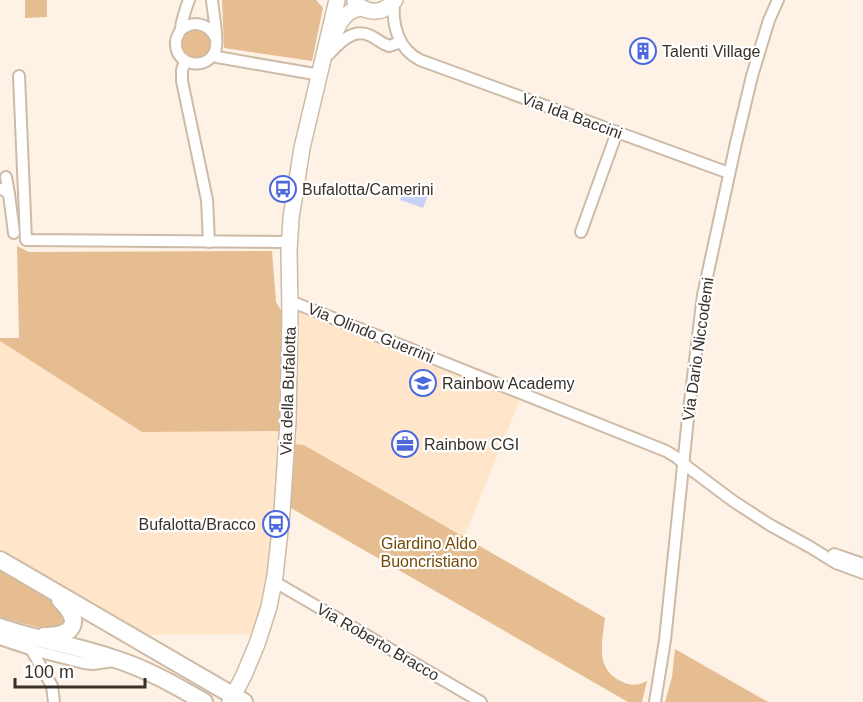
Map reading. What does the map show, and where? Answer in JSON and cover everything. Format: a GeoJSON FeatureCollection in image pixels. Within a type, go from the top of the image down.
{"type":"FeatureCollection","features":[{"type":"Feature","properties":{"kind":"main road"},"geometry":{"type":"LineString","coordinates":[[0,560],[236,700]]}},
{"type":"Feature","properties":{"kind":"main road"},"geometry":{"type":"LineString","coordinates":[[19,633],[57,636],[68,632],[74,625],[72,613],[65,605],[26,575]]}},
{"type":"Feature","properties":{"kind":"main road"},"geometry":{"type":"LineString","coordinates":[[0,627],[120,660],[159,677],[204,702]]}},
{"type":"Feature","properties":{"kind":"street"},"geometry":{"type":"LineString","coordinates":[[181,30],[189,0]]}},
{"type":"Feature","properties":{"kind":"street"},"geometry":{"type":"LineString","coordinates":[[213,0],[216,48],[213,55],[201,64],[193,64],[185,61],[179,55],[176,47],[177,36],[189,25],[200,24],[208,28],[215,38]]}},
{"type":"Feature","properties":{"kind":"street","name":"Via della Bufalotta"},"geometry":{"type":"LineString","coordinates":[[236,700],[263,628],[275,582],[288,431],[292,208],[300,160],[337,0]]}},
{"type":"Feature","properties":{"kind":"street","name":"Via della Bufalotta"},"geometry":{"type":"LineString","coordinates":[[332,19],[342,0]]}},
{"type":"Feature","properties":{"kind":"street"},"geometry":{"type":"LineString","coordinates":[[329,54],[342,40],[355,34],[369,35],[389,46],[401,42],[394,20],[395,1]]}},
{"type":"Feature","properties":{"kind":"street","name":"Via della Bufalotta"},"geometry":{"type":"LineString","coordinates":[[320,75],[341,20],[357,4],[370,11],[380,11],[395,1]]}},
{"type":"Feature","properties":{"kind":"street","name":"Via Dario Niccodemi"},"geometry":{"type":"LineString","coordinates":[[655,702],[665,640],[704,295],[752,76],[769,20],[778,1]]}},
{"type":"Feature","properties":{"kind":"street","name":"Via Ida Baccini"},"geometry":{"type":"LineString","coordinates":[[401,42],[416,58],[729,173]]}},
{"type":"Feature","properties":{"kind":"street"},"geometry":{"type":"LineString","coordinates":[[213,55],[320,75]]}},
{"type":"Feature","properties":{"kind":"street"},"geometry":{"type":"LineString","coordinates":[[185,61],[182,81],[206,193],[209,242]]}},
{"type":"Feature","properties":{"kind":"street"},"geometry":{"type":"LineString","coordinates":[[19,76],[26,240]]}},
{"type":"Feature","properties":{"kind":"street"},"geometry":{"type":"LineString","coordinates":[[581,232],[617,132]]}},
{"type":"Feature","properties":{"kind":"street"},"geometry":{"type":"LineString","coordinates":[[6,177],[4,192],[14,233]]}},
{"type":"Feature","properties":{"kind":"street"},"geometry":{"type":"LineString","coordinates":[[1,217],[18,238],[26,240],[290,242]]}},
{"type":"Feature","properties":{"kind":"street","name":"Via Olindo Guerrini"},"geometry":{"type":"LineString","coordinates":[[290,301],[672,454],[754,515],[810,547]]}},
{"type":"Feature","properties":{"kind":"street"},"geometry":{"type":"LineString","coordinates":[[810,547],[863,564]]}},
{"type":"Feature","properties":{"kind":"street"},"geometry":{"type":"LineString","coordinates":[[810,547],[836,562],[863,573]]}},
{"type":"Feature","properties":{"kind":"street","name":"Via Roberto Bracco"},"geometry":{"type":"LineString","coordinates":[[275,582],[481,702]]}},
{"type":"Feature","properties":{"kind":"street"},"geometry":{"type":"LineString","coordinates":[[0,639],[93,664],[120,660]]}},
{"type":"Feature","properties":{"kind":"street"},"geometry":{"type":"LineString","coordinates":[[31,649],[49,680],[54,693],[54,702]]}},
{"type":"Feature","properties":{"kind":"street"},"geometry":{"type":"LineString","coordinates":[[49,680],[51,664],[61,657]]}},
{"type":"Feature","properties":{"kind":"street"},"geometry":{"type":"LineString","coordinates":[[204,679],[229,680],[244,675]]}},
{"type":"Feature","properties":{"kind":"shaded area"},"geometry":{"type":"Polygon","coordinates":[[[292,305],[522,395],[464,537],[304,445],[289,443],[292,305]]]}},
{"type":"Feature","properties":{"kind":"shaded area"},"geometry":{"type":"Polygon","coordinates":[[[0,341],[142,432],[284,431],[274,559],[256,634],[144,635],[0,548],[0,341]]]}},
{"type":"Feature","properties":{"kind":"green space"},"geometry":{"type":"Polygon","coordinates":[[[25,0],[47,0],[47,17],[25,18],[25,0]]]}},
{"type":"Feature","properties":{"kind":"green space"},"geometry":{"type":"Polygon","coordinates":[[[222,0],[316,0],[323,8],[312,61],[224,48],[222,0]]]}},
{"type":"Feature","properties":{"kind":"green space"},"geometry":{"type":"Polygon","coordinates":[[[196,29],[207,33],[211,44],[207,55],[196,59],[185,55],[181,44],[185,33],[196,29]]]}},
{"type":"Feature","properties":{"kind":"green space"},"geometry":{"type":"Polygon","coordinates":[[[17,246],[29,252],[272,251],[276,302],[284,315],[280,431],[142,432],[0,341],[0,338],[19,338],[17,246]]]}},
{"type":"Feature","properties":{"kind":"green space","name":"Giardino Aldo Buoncristiano"},"geometry":{"type":"Polygon","coordinates":[[[293,444],[304,445],[605,618],[602,647],[604,664],[615,678],[625,683],[636,685],[647,681],[642,702],[628,702],[289,507],[293,444]]]}},
{"type":"Feature","properties":{"kind":"green space"},"geometry":{"type":"Polygon","coordinates":[[[0,570],[65,609],[70,623],[51,631],[0,617],[0,570]]]}},
{"type":"Feature","properties":{"kind":"green space"},"geometry":{"type":"Polygon","coordinates":[[[675,649],[768,702],[665,702],[672,677],[675,649]]]}},
{"type":"Feature","properties":{"kind":"water"},"geometry":{"type":"Polygon","coordinates":[[[406,185],[429,193],[423,208],[400,200],[406,185]]]}},
{"type":"Feature","properties":{"kind":"place","name":"Talenti Village"},"geometry":{"type":"Point","coordinates":[643,51]}},
{"type":"Feature","properties":{"kind":"place","name":"Bufalotta/Camerini"},"geometry":{"type":"Point","coordinates":[283,189]}},
{"type":"Feature","properties":{"kind":"place","name":"Rainbow Academy"},"geometry":{"type":"Point","coordinates":[423,383]}},
{"type":"Feature","properties":{"kind":"place","name":"Rainbow CGI"},"geometry":{"type":"Point","coordinates":[405,444]}},
{"type":"Feature","properties":{"kind":"place","name":"Bufalotta/Bracco"},"geometry":{"type":"Point","coordinates":[276,524]}}]}
